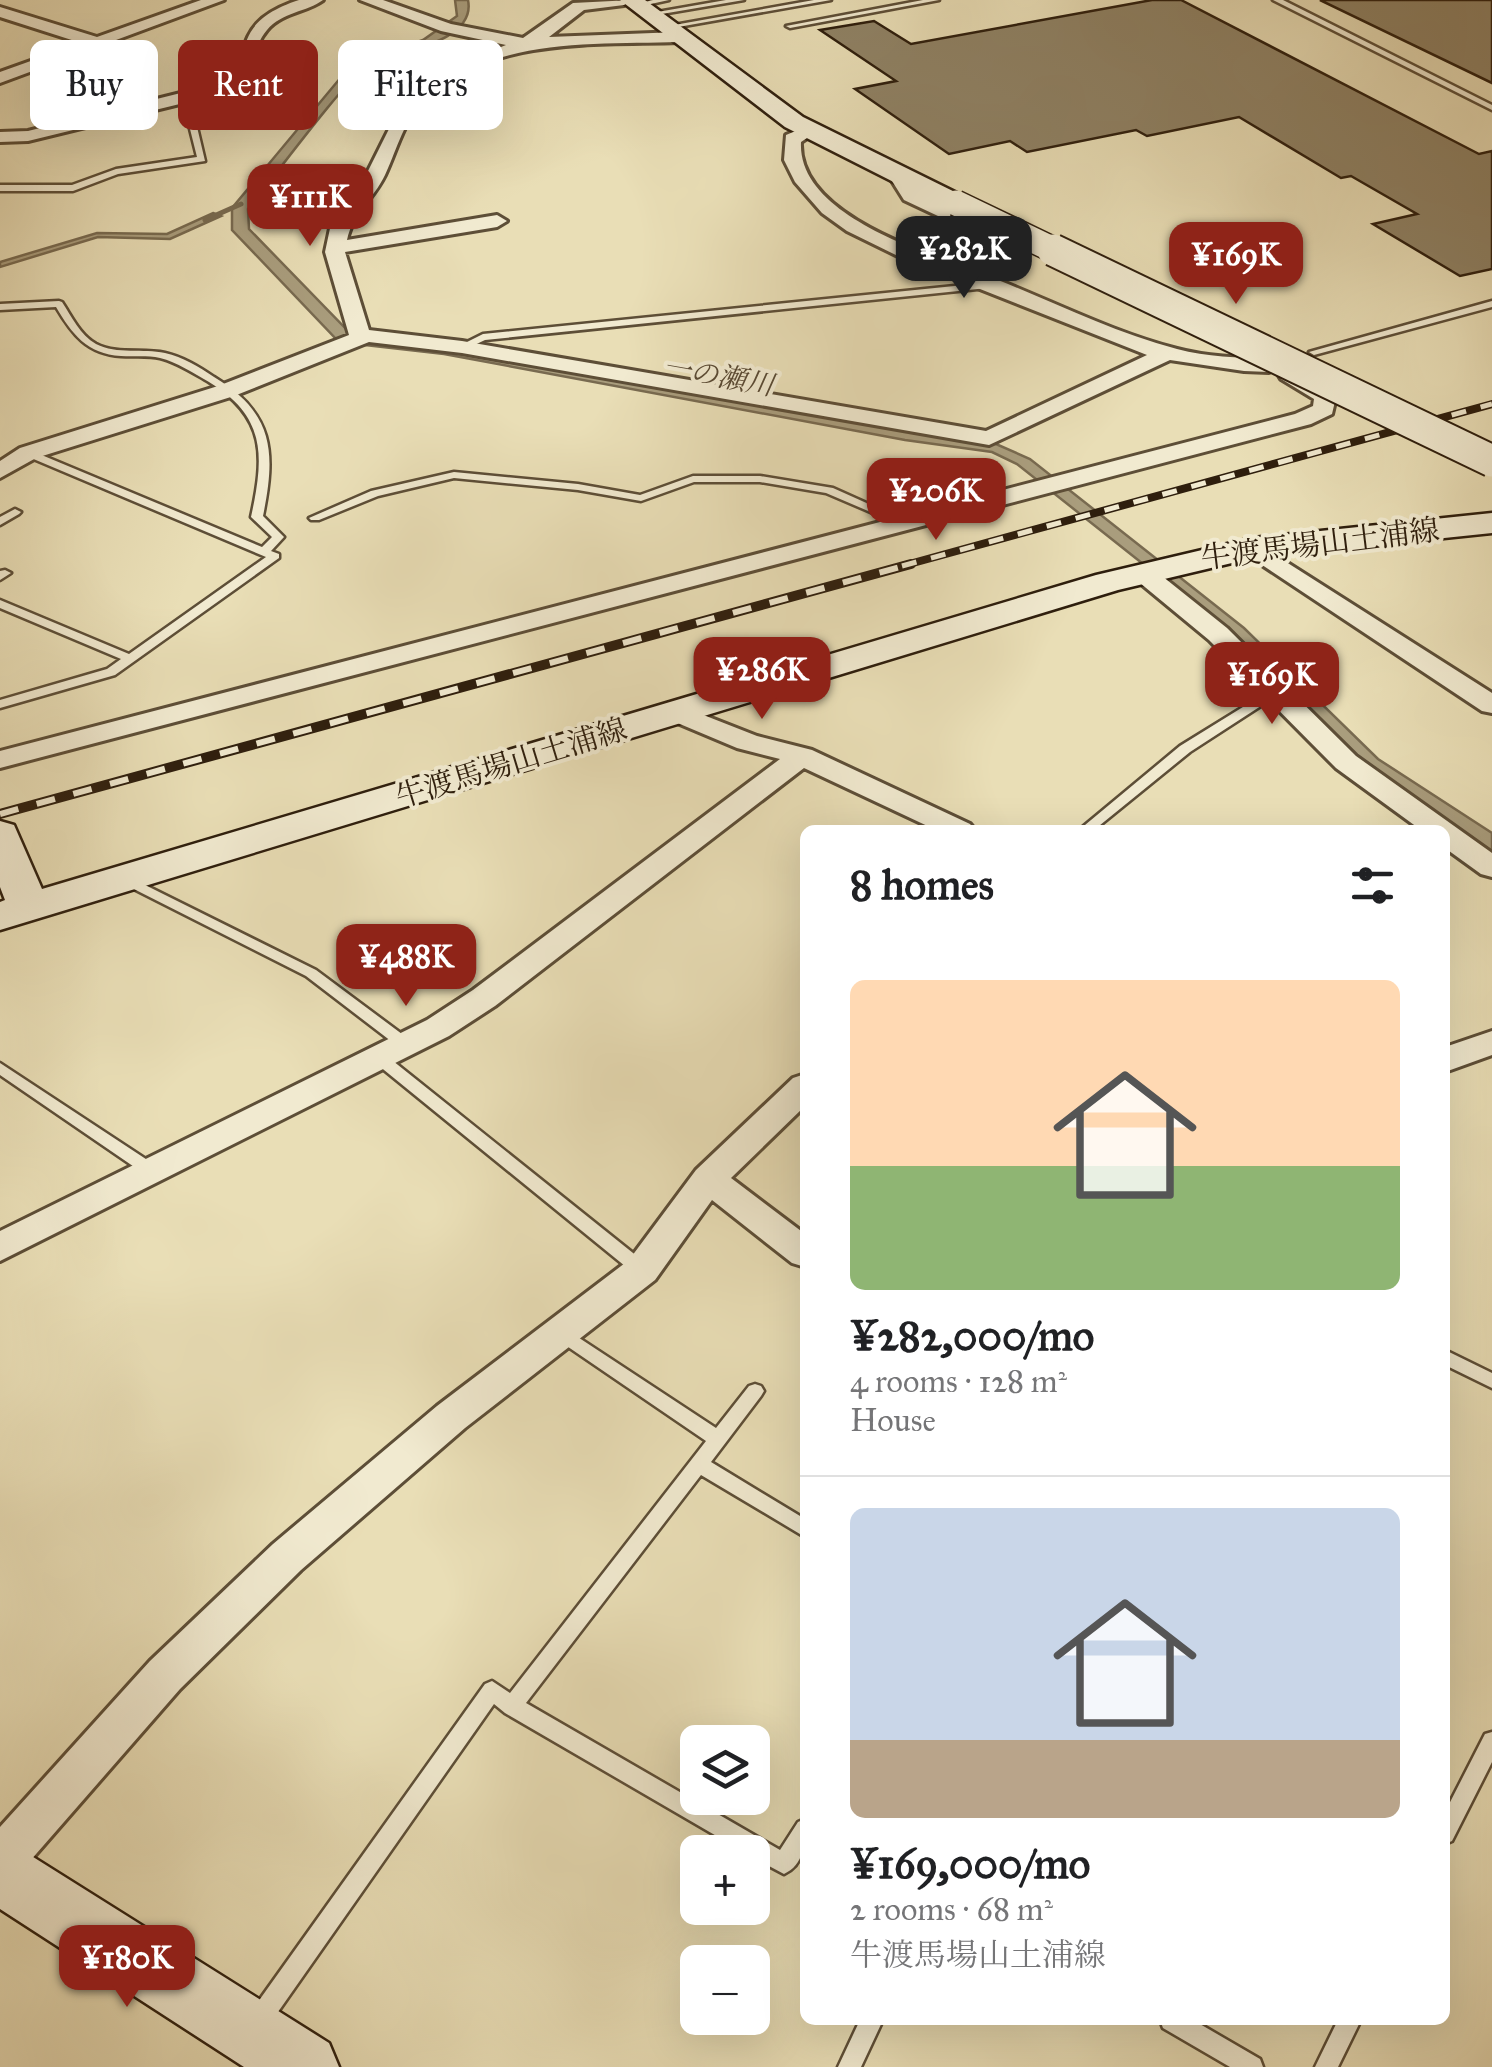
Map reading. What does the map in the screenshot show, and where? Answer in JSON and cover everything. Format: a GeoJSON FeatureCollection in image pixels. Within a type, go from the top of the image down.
{"type":"FeatureCollection","features":[{"type":"Feature","properties":{"kind":"street"},"geometry":{"type":"LineString","coordinates":[[105,40],[216,0]]}},
{"type":"Feature","properties":{"kind":"street"},"geometry":{"type":"LineString","coordinates":[[249,40],[277,12],[315,0]]}},
{"type":"Feature","properties":{"kind":"street"},"geometry":{"type":"LineString","coordinates":[[368,0],[452,29],[523,43],[650,12]]}},
{"type":"Feature","properties":{"kind":"street"},"geometry":{"type":"LineString","coordinates":[[361,335],[336,248],[342,219],[373,180],[417,96],[440,78],[566,20],[579,6],[650,12],[810,130],[1492,462]]}},
{"type":"Feature","properties":{"kind":"street"},"geometry":{"type":"LineString","coordinates":[[0,12],[88,40]]}},
{"type":"Feature","properties":{"kind":"street"},"geometry":{"type":"LineString","coordinates":[[0,78],[30,67]]}},
{"type":"Feature","properties":{"kind":"street"},"geometry":{"type":"LineString","coordinates":[[0,137],[28,136],[178,99]]}},
{"type":"Feature","properties":{"kind":"street"},"geometry":{"type":"LineString","coordinates":[[810,130],[792,139],[790,148],[805,182],[836,215],[904,250],[1098,332],[1168,354],[1224,364],[1268,365]]}},
{"type":"Feature","properties":{"kind":"street"},"geometry":{"type":"LineString","coordinates":[[0,760],[1303,419],[1324,409],[1325,396],[1268,365],[911,196],[896,174]]}},
{"type":"Feature","properties":{"kind":"street"},"geometry":{"type":"LineString","coordinates":[[336,248],[497,221]]}},
{"type":"Feature","properties":{"kind":"street"},"geometry":{"type":"LineString","coordinates":[[0,471],[28,454],[231,389],[361,335],[462,347],[989,438],[1168,354]]}},
{"type":"Feature","properties":{"kind":"street","name":"牛渡馬場山土浦線"},"geometry":{"type":"LineString","coordinates":[[14,912],[1143,573],[1253,548],[1492,523]]}},
{"type":"Feature","properties":{"kind":"street"},"geometry":{"type":"LineString","coordinates":[[1253,548],[1492,705]]}},
{"type":"Feature","properties":{"kind":"street"},"geometry":{"type":"LineString","coordinates":[[1143,573],[1218,634],[1346,762],[1432,825]]}},
{"type":"Feature","properties":{"kind":"street"},"geometry":{"type":"LineString","coordinates":[[678,712],[748,742],[802,756],[949,825]]}},
{"type":"Feature","properties":{"kind":"street"},"geometry":{"type":"LineString","coordinates":[[0,1247],[392,1050],[484,998],[802,756]]}},
{"type":"Feature","properties":{"kind":"street"},"geometry":{"type":"LineString","coordinates":[[0,834],[14,912]]}},
{"type":"Feature","properties":{"kind":"street"},"geometry":{"type":"LineString","coordinates":[[1450,838],[1492,867]]}},
{"type":"Feature","properties":{"kind":"street"},"geometry":{"type":"LineString","coordinates":[[1450,1058],[1492,1042]]}},
{"type":"Feature","properties":{"kind":"street"},"geometry":{"type":"LineString","coordinates":[[0,1861],[165,1675],[287,1557],[451,1417],[642,1270],[708,1179],[800,1091]]}},
{"type":"Feature","properties":{"kind":"street"},"geometry":{"type":"LineString","coordinates":[[708,1179],[800,1250]]}},
{"type":"Feature","properties":{"kind":"street"},"geometry":{"type":"LineString","coordinates":[[0,1872],[305,2067]]}},
{"type":"Feature","properties":{"kind":"lane"},"geometry":{"type":"LineString","coordinates":[[650,12],[740,0]]}},
{"type":"Feature","properties":{"kind":"lane"},"geometry":{"type":"LineString","coordinates":[[650,12],[767,10],[827,0]]}},
{"type":"Feature","properties":{"kind":"lane"},"geometry":{"type":"LineString","coordinates":[[790,26],[934,0]]}},
{"type":"Feature","properties":{"kind":"lane"},"geometry":{"type":"LineString","coordinates":[[1277,0],[1492,108]]}},
{"type":"Feature","properties":{"kind":"lane"},"geometry":{"type":"LineString","coordinates":[[767,10],[806,36]]}},
{"type":"Feature","properties":{"kind":"lane"},"geometry":{"type":"LineString","coordinates":[[0,188],[73,188],[116,172],[202,160],[194,130]]}},
{"type":"Feature","properties":{"kind":"lane"},"geometry":{"type":"LineString","coordinates":[[462,347],[484,336],[994,286]]}},
{"type":"Feature","properties":{"kind":"lane"},"geometry":{"type":"LineString","coordinates":[[0,307],[59,304],[88,343],[123,356],[151,353],[171,357],[231,389],[254,412],[269,469],[257,517],[278,536],[264,552]]}},
{"type":"Feature","properties":{"kind":"lane"},"geometry":{"type":"LineString","coordinates":[[1314,352],[1492,304]]}},
{"type":"Feature","properties":{"kind":"lane"},"geometry":{"type":"LineString","coordinates":[[0,704],[111,672],[275,556],[28,454]]}},
{"type":"Feature","properties":{"kind":"lane"},"geometry":{"type":"LineString","coordinates":[[315,518],[375,493],[454,475],[578,487],[641,498],[693,478],[760,479],[829,490],[906,523]]}},
{"type":"Feature","properties":{"kind":"lane"},"geometry":{"type":"LineString","coordinates":[[0,522],[15,512]]}},
{"type":"Feature","properties":{"kind":"lane"},"geometry":{"type":"LineString","coordinates":[[0,604],[130,659]]}},
{"type":"Feature","properties":{"kind":"lane"},"geometry":{"type":"LineString","coordinates":[[1092,825],[1185,749],[1277,690]]}},
{"type":"Feature","properties":{"kind":"lane"},"geometry":{"type":"LineString","coordinates":[[125,879],[311,973],[392,1050],[642,1270]]}},
{"type":"Feature","properties":{"kind":"lane"},"geometry":{"type":"LineString","coordinates":[[0,1068],[152,1171]]}},
{"type":"Feature","properties":{"kind":"lane"},"geometry":{"type":"LineString","coordinates":[[561,1333],[718,1438]]}},
{"type":"Feature","properties":{"kind":"lane"},"geometry":{"type":"LineString","coordinates":[[1450,1360],[1492,1381]]}},
{"type":"Feature","properties":{"kind":"lane"},"geometry":{"type":"LineString","coordinates":[[512,1706],[755,1391]]}},
{"type":"Feature","properties":{"kind":"lane"},"geometry":{"type":"LineString","coordinates":[[699,1464],[800,1526]]}},
{"type":"Feature","properties":{"kind":"lane"},"geometry":{"type":"LineString","coordinates":[[251,2032],[492,1690],[512,1706],[784,1864],[800,1837]]}},
{"type":"Feature","properties":{"kind":"lane"},"geometry":{"type":"LineString","coordinates":[[1450,1824],[1492,1742]]}},
{"type":"Feature","properties":{"kind":"lane"},"geometry":{"type":"LineString","coordinates":[[850,2067],[870,2025]]}},
{"type":"Feature","properties":{"kind":"lane"},"geometry":{"type":"LineString","coordinates":[[1180,2025],[1252,2067]]}},
{"type":"Feature","properties":{"kind":"lane"},"geometry":{"type":"LineString","coordinates":[[1326,2067],[1347,2025]]}},
{"type":"Feature","properties":{"kind":"shaded area"},"geometry":{"type":"Polygon","coordinates":[[[455,0],[468,0],[467,15],[460,26],[439,40],[423,40],[457,16],[455,0]]]}},
{"type":"Feature","properties":{"kind":"shaded area"},"geometry":{"type":"Polygon","coordinates":[[[338,81],[338,95],[318,119],[318,105],[338,81]]]}},
{"type":"Feature","properties":{"kind":"shaded area"},"geometry":{"type":"Polygon","coordinates":[[[297,130],[310,130],[248,209],[249,229],[353,336],[448,347],[910,432],[996,444],[1030,459],[1244,628],[1378,759],[1492,833],[1492,851],[1360,766],[1162,579],[1017,464],[992,452],[905,440],[444,354],[339,342],[232,230],[232,208],[297,130]]]}},
{"type":"Feature","properties":{"kind":"shaded area"},"geometry":{"type":"Polygon","coordinates":[[[213,213],[221,216],[170,239],[98,237],[0,267],[0,262],[97,233],[167,234],[213,213]]]}},
{"type":"Feature","properties":{"kind":"building"},"geometry":{"type":"Polygon","coordinates":[[[1152,0],[1181,0],[1479,154],[1492,151],[1492,269],[1460,276],[1373,224],[1417,214],[1351,176],[1341,178],[1239,117],[1147,136],[1136,130],[1027,152],[1010,141],[949,154],[855,89],[896,81],[820,30],[874,21],[911,44],[1152,0]]]}},
{"type":"Feature","properties":{"kind":"building"},"geometry":{"type":"Polygon","coordinates":[[[1320,0],[1492,0],[1492,83],[1320,0]]]}},
{"type":"Feature","properties":{"kind":"waterway"},"geometry":{"type":"LineString","coordinates":[[205,220],[241,204]]}},
{"type":"Feature","properties":{"kind":"railway"},"geometry":{"type":"LineString","coordinates":[[902,566],[1492,404]]}},
{"type":"Feature","properties":{"kind":"railway"},"geometry":{"type":"LineString","coordinates":[[0,814],[911,564]]}},
{"type":"Feature","properties":{"kind":"water label","name":"一の瀬川"},"geometry":{"type":"Point","coordinates":[718,376]}}]}
